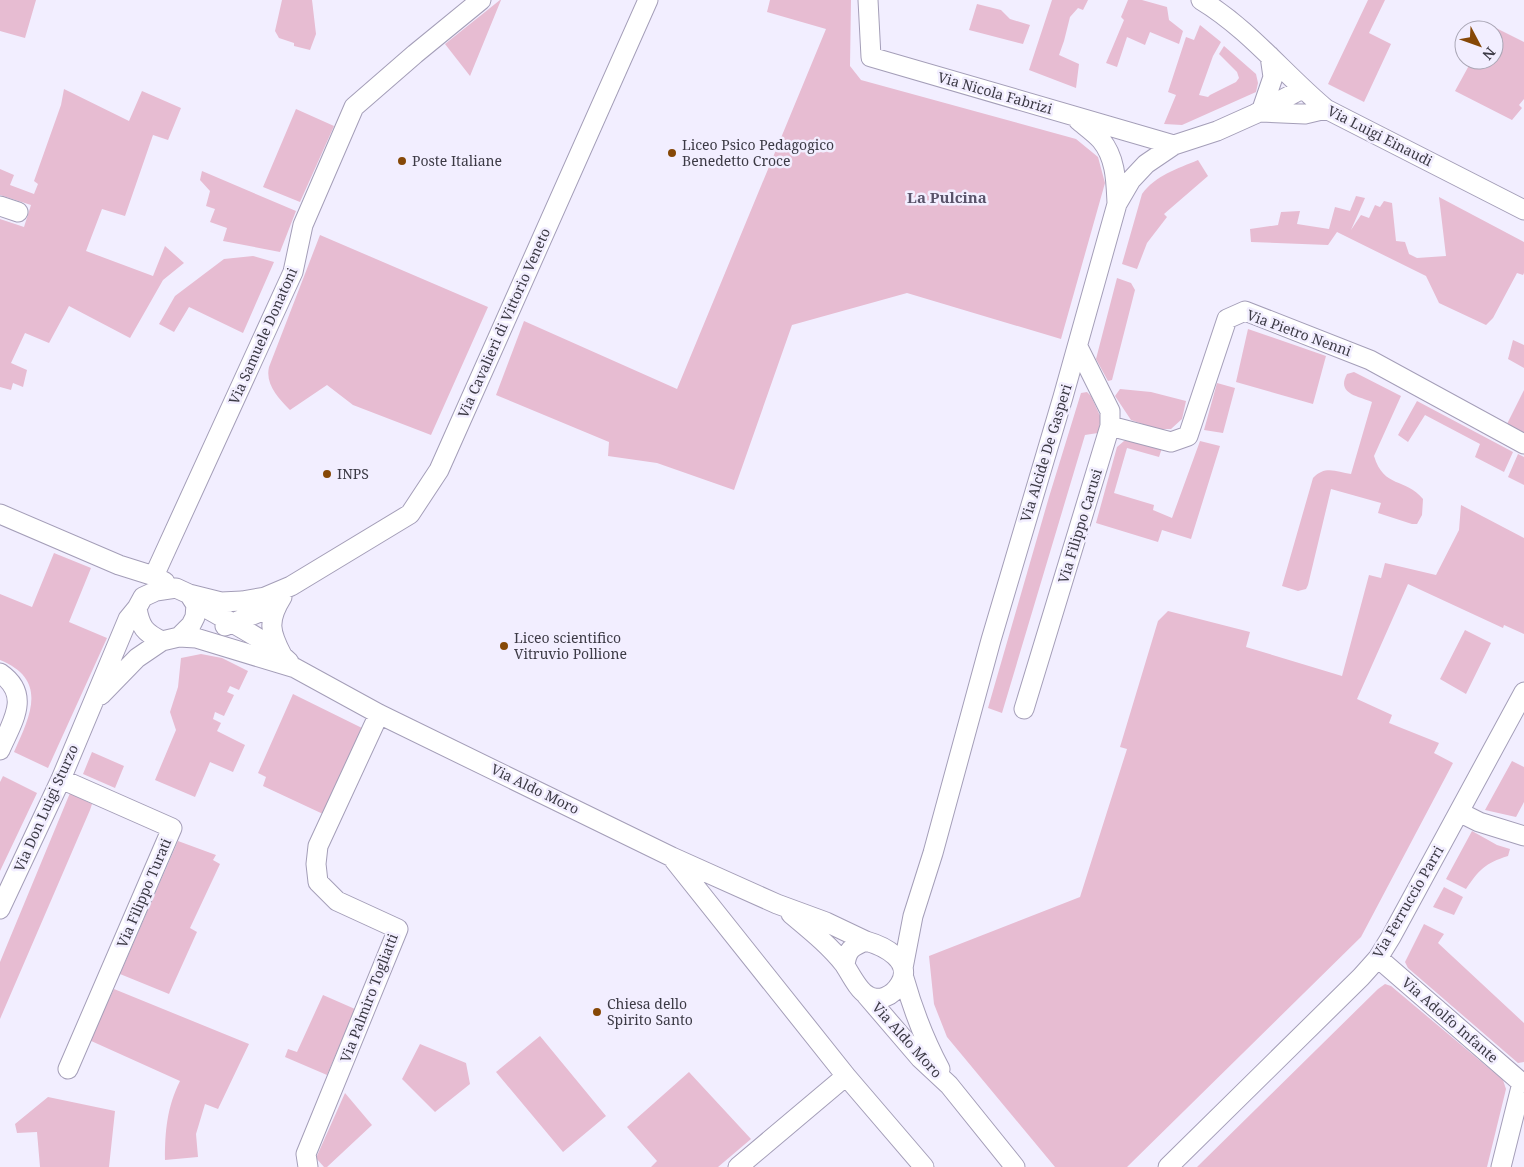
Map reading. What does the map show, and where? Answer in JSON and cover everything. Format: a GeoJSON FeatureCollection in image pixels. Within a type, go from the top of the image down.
{"type":"FeatureCollection","features":[{"type":"Feature","properties":{"kind":"street","name":"Via Samuele Donatoni"},"geometry":{"type":"LineString","coordinates":[[154,576],[293,272],[303,224],[354,107],[414,54],[480,0]]}},
{"type":"Feature","properties":{"kind":"street","name":"Via Cavalieri di Vittorio Veneto"},"geometry":{"type":"LineString","coordinates":[[286,593],[410,514],[439,470],[648,0]]}},
{"type":"Feature","properties":{"kind":"street","name":"Via Nicola Fabrizi"},"geometry":{"type":"LineString","coordinates":[[868,0],[872,57],[1174,145]]}},
{"type":"Feature","properties":{"kind":"street","name":"Via Luigi Einaudi"},"geometry":{"type":"LineString","coordinates":[[1201,0],[1222,12],[1253,39],[1302,89],[1326,110],[1524,209]]}},
{"type":"Feature","properties":{"kind":"street","name":"Via Luigi Einaudi"},"geometry":{"type":"LineString","coordinates":[[1228,0],[1253,39]]}},
{"type":"Feature","properties":{"kind":"street"},"geometry":{"type":"LineString","coordinates":[[1270,56],[1273,76],[1260,112],[1305,114],[1326,110]]}},
{"type":"Feature","properties":{"kind":"street","name":"Via Alcide De Gasperi"},"geometry":{"type":"LineString","coordinates":[[903,973],[913,916],[933,854],[1018,548],[1078,347],[1118,204],[1131,180],[1146,164],[1174,145],[1217,131],[1260,112],[1302,89]]}},
{"type":"Feature","properties":{"kind":"street"},"geometry":{"type":"LineString","coordinates":[[1073,116],[1102,140],[1113,162],[1118,204]]}},
{"type":"Feature","properties":{"kind":"street","name":"Via Pietro Nenni"},"geometry":{"type":"LineString","coordinates":[[1110,426],[1171,442],[1188,436],[1227,319],[1245,311],[1370,360],[1524,444]]}},
{"type":"Feature","properties":{"kind":"street","name":"Via Filippo Carusi"},"geometry":{"type":"LineString","coordinates":[[1024,709],[1110,426],[1110,411],[1078,347]]}},
{"type":"Feature","properties":{"kind":"street"},"geometry":{"type":"LineString","coordinates":[[0,514],[126,568],[154,576],[232,623],[289,662]]}},
{"type":"Feature","properties":{"kind":"street"},"geometry":{"type":"LineString","coordinates":[[126,568],[142,589],[140,603],[144,629],[150,635],[179,639],[289,662]]}},
{"type":"Feature","properties":{"kind":"street"},"geometry":{"type":"LineString","coordinates":[[140,603],[156,591],[221,602],[242,601],[286,593]]}},
{"type":"Feature","properties":{"kind":"street"},"geometry":{"type":"LineString","coordinates":[[179,639],[232,623],[260,612],[286,593]]}},
{"type":"Feature","properties":{"kind":"street"},"geometry":{"type":"LineString","coordinates":[[286,593],[271,621],[273,636],[289,662]]}},
{"type":"Feature","properties":{"kind":"street"},"geometry":{"type":"LineString","coordinates":[[179,639],[195,617],[187,596]]}},
{"type":"Feature","properties":{"kind":"street","name":"Via Don Luigi Sturzo"},"geometry":{"type":"LineString","coordinates":[[0,909],[62,778],[128,619],[140,603]]}},
{"type":"Feature","properties":{"kind":"street","name":"Via Don Luigi Sturzo"},"geometry":{"type":"LineString","coordinates":[[92,706],[136,658],[179,639]]}},
{"type":"Feature","properties":{"kind":"street","name":"Via Aldo Moro"},"geometry":{"type":"LineString","coordinates":[[289,662],[379,714],[672,857],[777,904],[826,922],[873,943]]}},
{"type":"Feature","properties":{"kind":"street"},"geometry":{"type":"LineString","coordinates":[[0,672],[14,685],[18,699],[14,716],[0,750]]}},
{"type":"Feature","properties":{"kind":"street","name":"Via Ferruccio Parri"},"geometry":{"type":"LineString","coordinates":[[1168,1167],[1361,978],[1378,958],[1524,692]]}},
{"type":"Feature","properties":{"kind":"street","name":"Via Palmiro Togliatti"},"geometry":{"type":"LineString","coordinates":[[307,1160],[398,929],[337,901],[318,882],[316,864],[318,846],[379,714]]}},
{"type":"Feature","properties":{"kind":"street","name":"Via Filippo Turati"},"geometry":{"type":"LineString","coordinates":[[62,778],[172,828],[68,1069]]}},
{"type":"Feature","properties":{"kind":"street"},"geometry":{"type":"LineString","coordinates":[[1459,812],[1479,822],[1524,836]]}},
{"type":"Feature","properties":{"kind":"street"},"geometry":{"type":"LineString","coordinates":[[672,857],[846,1076],[924,1167]]}},
{"type":"Feature","properties":{"kind":"street","name":"Via Aldo Moro"},"geometry":{"type":"LineString","coordinates":[[777,904],[819,936],[845,966]]}},
{"type":"Feature","properties":{"kind":"street","name":"Via Alcide De Gasperi"},"geometry":{"type":"LineString","coordinates":[[873,943],[897,936],[913,916]]}},
{"type":"Feature","properties":{"kind":"street"},"geometry":{"type":"LineString","coordinates":[[873,943],[898,959],[903,973],[898,987],[887,996],[877,998],[866,995],[845,966],[847,954],[854,946],[873,943]]}},
{"type":"Feature","properties":{"kind":"street","name":"Via Adolfo Infante"},"geometry":{"type":"LineString","coordinates":[[1378,958],[1523,1083],[1501,1167]]}},
{"type":"Feature","properties":{"kind":"street","name":"Via Aldo Moro"},"geometry":{"type":"LineString","coordinates":[[903,973],[914,1013],[928,1047],[949,1085]]}},
{"type":"Feature","properties":{"kind":"street","name":"Via Aldo Moro"},"geometry":{"type":"LineString","coordinates":[[866,995],[920,1058],[949,1085],[1015,1167]]}},
{"type":"Feature","properties":{"kind":"street"},"geometry":{"type":"LineString","coordinates":[[738,1167],[846,1076]]}},
{"type":"Feature","properties":{"kind":"shaded area"},"geometry":{"type":"Polygon","coordinates":[[[0,0],[36,0],[25,38],[0,31],[0,0]]]}},
{"type":"Feature","properties":{"kind":"shaded area"},"geometry":{"type":"Polygon","coordinates":[[[282,0],[312,0],[316,34],[310,50],[294,46],[294,43],[279,38],[275,31],[282,0]]]}},
{"type":"Feature","properties":{"kind":"shaded area"},"geometry":{"type":"Polygon","coordinates":[[[501,0],[470,76],[445,44],[501,0]]]}},
{"type":"Feature","properties":{"kind":"shaded area"},"geometry":{"type":"Polygon","coordinates":[[[770,0],[851,0],[850,66],[861,80],[1076,139],[1098,157],[1105,183],[1061,339],[907,293],[792,325],[734,490],[657,463],[608,456],[609,442],[496,395],[524,321],[677,389],[826,29],[767,12],[770,0]]]}},
{"type":"Feature","properties":{"kind":"shaded area"},"geometry":{"type":"Polygon","coordinates":[[[1052,0],[1088,0],[1083,10],[1078,8],[1070,17],[1059,55],[1079,64],[1076,88],[1029,70],[1052,0]]]}},
{"type":"Feature","properties":{"kind":"shaded area"},"geometry":{"type":"Polygon","coordinates":[[[1128,0],[1142,0],[1167,7],[1169,20],[1183,31],[1179,44],[1150,32],[1145,45],[1127,37],[1117,67],[1106,63],[1124,20],[1121,17],[1128,0]]]}},
{"type":"Feature","properties":{"kind":"shaded area"},"geometry":{"type":"Polygon","coordinates":[[[1368,0],[1385,0],[1369,33],[1391,44],[1364,102],[1328,84],[1368,0]]]}},
{"type":"Feature","properties":{"kind":"shaded area"},"geometry":{"type":"Polygon","coordinates":[[[977,4],[1001,10],[1010,19],[1030,25],[1023,44],[969,30],[977,4]]]}},
{"type":"Feature","properties":{"kind":"shaded area"},"geometry":{"type":"Polygon","coordinates":[[[1200,25],[1221,42],[1213,56],[1199,95],[1208,97],[1236,82],[1239,78],[1237,72],[1219,54],[1224,46],[1256,74],[1258,83],[1256,92],[1182,125],[1164,124],[1176,95],[1168,92],[1186,37],[1194,40],[1200,25]]]}},
{"type":"Feature","properties":{"kind":"shaded area"},"geometry":{"type":"Polygon","coordinates":[[[1504,32],[1524,42],[1524,99],[1519,105],[1522,108],[1512,120],[1455,91],[1467,70],[1504,70],[1504,32]]]}},
{"type":"Feature","properties":{"kind":"shaded area"},"geometry":{"type":"Polygon","coordinates":[[[64,89],[129,121],[142,91],[181,108],[168,140],[153,135],[125,216],[102,209],[86,251],[153,276],[165,246],[184,263],[163,280],[130,338],[69,306],[49,343],[25,333],[11,363],[27,370],[23,387],[13,383],[11,390],[0,387],[0,219],[24,227],[31,205],[0,195],[0,169],[14,175],[10,185],[34,194],[38,184],[34,181],[61,105],[64,89]]]}},
{"type":"Feature","properties":{"kind":"shaded area"},"geometry":{"type":"Polygon","coordinates":[[[296,109],[334,126],[300,202],[263,187],[296,109]]]}},
{"type":"Feature","properties":{"kind":"shaded area"},"geometry":{"type":"Polygon","coordinates":[[[1198,160],[1208,176],[1164,214],[1167,217],[1147,243],[1137,269],[1122,264],[1142,194],[1160,177],[1198,160]]]}},
{"type":"Feature","properties":{"kind":"shaded area"},"geometry":{"type":"Polygon","coordinates":[[[202,171],[296,211],[280,252],[223,241],[227,228],[210,222],[215,209],[206,206],[210,191],[200,180],[202,171]]]}},
{"type":"Feature","properties":{"kind":"shaded area"},"geometry":{"type":"Polygon","coordinates":[[[1356,196],[1365,198],[1351,230],[1361,215],[1369,218],[1375,205],[1380,207],[1384,201],[1392,203],[1396,241],[1405,242],[1409,254],[1417,258],[1446,256],[1439,197],[1524,242],[1524,273],[1523,275],[1517,273],[1493,318],[1486,325],[1439,303],[1426,276],[1337,232],[1328,245],[1251,242],[1250,229],[1278,225],[1281,212],[1300,211],[1297,224],[1329,229],[1335,207],[1350,211],[1356,196]]]}},
{"type":"Feature","properties":{"kind":"shaded area"},"geometry":{"type":"Polygon","coordinates":[[[320,235],[488,307],[431,435],[353,405],[327,385],[290,410],[281,401],[271,385],[268,373],[269,367],[320,235]]]}},
{"type":"Feature","properties":{"kind":"shaded area"},"geometry":{"type":"Polygon","coordinates":[[[253,256],[274,262],[243,333],[189,307],[174,332],[159,324],[175,296],[224,259],[253,256]]]}},
{"type":"Feature","properties":{"kind":"shaded area"},"geometry":{"type":"Polygon","coordinates":[[[1117,278],[1131,283],[1135,290],[1112,380],[1108,381],[1096,359],[1117,278]]]}},
{"type":"Feature","properties":{"kind":"shaded area"},"geometry":{"type":"Polygon","coordinates":[[[1248,329],[1326,356],[1313,404],[1236,382],[1248,329]]]}},
{"type":"Feature","properties":{"kind":"shaded area"},"geometry":{"type":"Polygon","coordinates":[[[1513,340],[1524,345],[1524,368],[1508,359],[1513,340]]]}},
{"type":"Feature","properties":{"kind":"shaded area"},"geometry":{"type":"Polygon","coordinates":[[[1354,372],[1401,396],[1374,456],[1383,474],[1416,492],[1423,499],[1422,515],[1417,524],[1412,524],[1378,513],[1381,503],[1331,489],[1308,585],[1306,589],[1298,591],[1282,586],[1313,478],[1327,470],[1351,474],[1372,402],[1355,396],[1346,390],[1344,381],[1347,374],[1354,372]]]}},
{"type":"Feature","properties":{"kind":"shaded area"},"geometry":{"type":"Polygon","coordinates":[[[1217,383],[1235,388],[1223,433],[1204,430],[1217,383]]]}},
{"type":"Feature","properties":{"kind":"shaded area"},"geometry":{"type":"Polygon","coordinates":[[[1120,389],[1151,392],[1186,401],[1182,419],[1171,429],[1157,429],[1131,420],[1115,396],[1120,389]]]}},
{"type":"Feature","properties":{"kind":"shaded area"},"geometry":{"type":"Polygon","coordinates":[[[1524,390],[1524,433],[1523,434],[1507,424],[1524,390]]]}},
{"type":"Feature","properties":{"kind":"shaded area"},"geometry":{"type":"Polygon","coordinates":[[[1087,392],[1091,396],[1101,418],[1098,433],[1085,435],[1002,713],[988,708],[1081,393],[1087,392]]]}},
{"type":"Feature","properties":{"kind":"shaded area"},"geometry":{"type":"Polygon","coordinates":[[[1417,401],[1513,452],[1504,472],[1475,457],[1480,444],[1425,415],[1408,442],[1398,435],[1417,401]]]}},
{"type":"Feature","properties":{"kind":"shaded area"},"geometry":{"type":"Polygon","coordinates":[[[1124,441],[1136,441],[1162,448],[1159,457],[1127,448],[1114,493],[1154,505],[1153,510],[1172,518],[1200,441],[1220,446],[1191,539],[1162,530],[1158,542],[1096,523],[1117,447],[1124,441]]]}},
{"type":"Feature","properties":{"kind":"shaded area"},"geometry":{"type":"Polygon","coordinates":[[[1518,454],[1524,457],[1524,485],[1508,477],[1518,454]]]}},
{"type":"Feature","properties":{"kind":"shaded area"},"geometry":{"type":"Polygon","coordinates":[[[1461,505],[1524,538],[1524,634],[1504,625],[1503,628],[1408,584],[1357,699],[1392,715],[1389,723],[1439,743],[1434,753],[1453,763],[1361,937],[1127,1167],[1055,1167],[947,1037],[934,1004],[929,956],[1080,897],[1127,749],[1120,747],[1158,621],[1168,611],[1250,632],[1246,647],[1342,676],[1369,575],[1381,578],[1385,563],[1436,575],[1459,530],[1461,505]]]}},
{"type":"Feature","properties":{"kind":"shaded area"},"geometry":{"type":"Polygon","coordinates":[[[54,553],[91,568],[69,622],[107,638],[48,768],[14,752],[30,712],[30,688],[25,678],[15,668],[0,660],[0,594],[32,607],[54,553]]]}},
{"type":"Feature","properties":{"kind":"shaded area"},"geometry":{"type":"Polygon","coordinates":[[[1465,630],[1491,643],[1466,694],[1440,679],[1465,630]]]}},
{"type":"Feature","properties":{"kind":"shaded area"},"geometry":{"type":"Polygon","coordinates":[[[201,654],[222,658],[248,671],[239,690],[230,686],[227,692],[234,695],[224,716],[215,712],[213,719],[221,723],[217,731],[245,745],[233,772],[210,762],[195,797],[155,780],[176,730],[170,712],[178,687],[181,658],[201,654]]]}},
{"type":"Feature","properties":{"kind":"shaded area"},"geometry":{"type":"Polygon","coordinates":[[[293,694],[362,728],[323,814],[263,786],[266,777],[258,773],[293,694]]]}},
{"type":"Feature","properties":{"kind":"shaded area"},"geometry":{"type":"Polygon","coordinates":[[[92,752],[124,766],[115,788],[83,774],[92,752]]]}},
{"type":"Feature","properties":{"kind":"shaded area"},"geometry":{"type":"Polygon","coordinates":[[[1512,761],[1524,767],[1524,802],[1516,817],[1485,810],[1512,761]]]}},
{"type":"Feature","properties":{"kind":"shaded area"},"geometry":{"type":"Polygon","coordinates":[[[3,776],[37,793],[0,871],[0,782],[3,776]]]}},
{"type":"Feature","properties":{"kind":"shaded area"},"geometry":{"type":"Polygon","coordinates":[[[70,793],[92,804],[0,1019],[0,962],[70,793]]]}},
{"type":"Feature","properties":{"kind":"shaded area"},"geometry":{"type":"Polygon","coordinates":[[[1472,831],[1497,845],[1510,849],[1508,856],[1494,861],[1483,868],[1466,889],[1446,879],[1472,831]]]}},
{"type":"Feature","properties":{"kind":"shaded area"},"geometry":{"type":"Polygon","coordinates":[[[178,841],[216,855],[213,860],[220,864],[190,928],[197,932],[169,994],[120,974],[178,841]]]}},
{"type":"Feature","properties":{"kind":"shaded area"},"geometry":{"type":"Polygon","coordinates":[[[1444,887],[1463,897],[1454,915],[1433,907],[1444,887]]]}},
{"type":"Feature","properties":{"kind":"shaded area"},"geometry":{"type":"Polygon","coordinates":[[[1424,924],[1444,934],[1438,943],[1524,1023],[1524,1062],[1518,1063],[1408,968],[1405,962],[1424,924]]]}},
{"type":"Feature","properties":{"kind":"shaded area"},"geometry":{"type":"Polygon","coordinates":[[[1385,984],[1391,986],[1503,1080],[1506,1089],[1487,1167],[1197,1167],[1378,989],[1385,984]]]}},
{"type":"Feature","properties":{"kind":"shaded area"},"geometry":{"type":"Polygon","coordinates":[[[114,989],[249,1044],[218,1109],[205,1104],[196,1134],[198,1157],[165,1160],[168,1119],[172,1100],[180,1081],[89,1040],[114,989]]]}},
{"type":"Feature","properties":{"kind":"shaded area"},"geometry":{"type":"Polygon","coordinates":[[[323,995],[355,1009],[327,1075],[285,1057],[288,1049],[297,1052],[323,995]]]}},
{"type":"Feature","properties":{"kind":"shaded area"},"geometry":{"type":"Polygon","coordinates":[[[540,1036],[606,1116],[563,1152],[496,1072],[540,1036]]]}},
{"type":"Feature","properties":{"kind":"shaded area"},"geometry":{"type":"Polygon","coordinates":[[[420,1044],[466,1063],[470,1084],[435,1112],[402,1079],[420,1044]]]}},
{"type":"Feature","properties":{"kind":"shaded area"},"geometry":{"type":"Polygon","coordinates":[[[689,1072],[751,1139],[718,1167],[651,1167],[657,1161],[627,1127],[689,1072]]]}},
{"type":"Feature","properties":{"kind":"shaded area"},"geometry":{"type":"Polygon","coordinates":[[[345,1093],[372,1125],[327,1167],[324,1167],[316,1158],[345,1093]]]}},
{"type":"Feature","properties":{"kind":"shaded area"},"geometry":{"type":"Polygon","coordinates":[[[48,1097],[115,1111],[109,1167],[40,1167],[37,1132],[17,1133],[15,1124],[48,1097]]]}},
{"type":"Feature","properties":{"kind":"place","name":"Liceo Psico Pedagogico Benedetto Croce"},"geometry":{"type":"Point","coordinates":[672,153]}},
{"type":"Feature","properties":{"kind":"place","name":"Poste Italiane"},"geometry":{"type":"Point","coordinates":[402,161]}},
{"type":"Feature","properties":{"kind":"place","name":"INPS"},"geometry":{"type":"Point","coordinates":[327,474]}},
{"type":"Feature","properties":{"kind":"place","name":"Liceo scientifico Vitruvio Pollione"},"geometry":{"type":"Point","coordinates":[504,646]}},
{"type":"Feature","properties":{"kind":"place","name":"Chiesa dello Spirito Santo"},"geometry":{"type":"Point","coordinates":[597,1012]}},
{"type":"Feature","properties":{"kind":"district","name":"La Pulcina"},"geometry":{"type":"Point","coordinates":[947,198]}}]}
